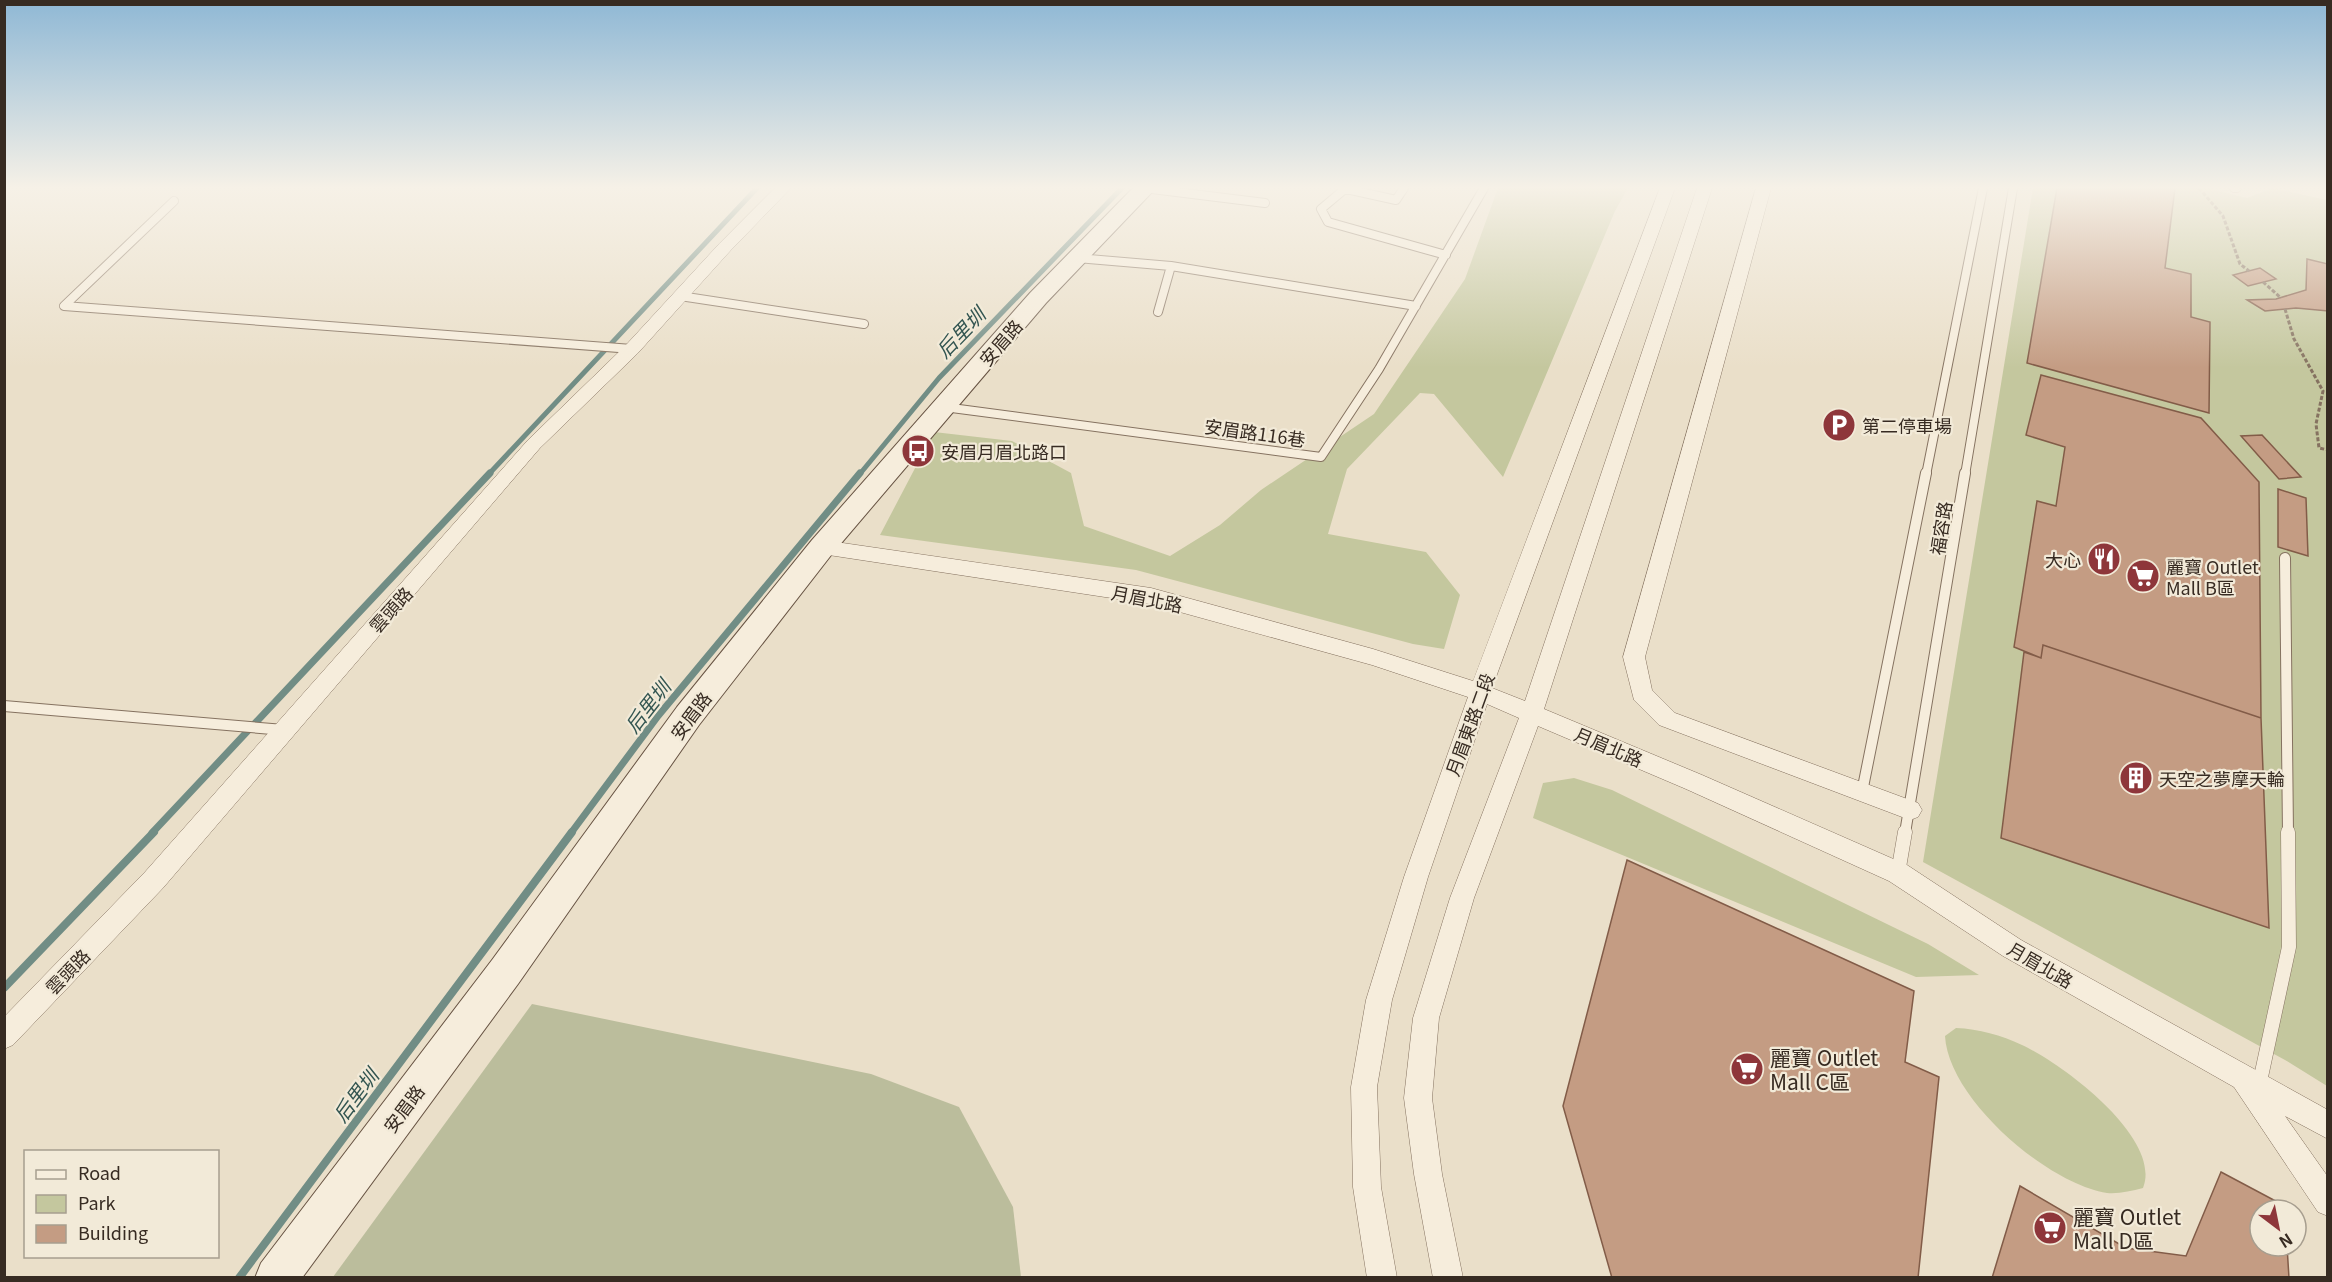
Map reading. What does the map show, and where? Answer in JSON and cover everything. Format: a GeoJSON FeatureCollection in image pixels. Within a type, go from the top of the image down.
{"type":"FeatureCollection","features":[{"type":"Feature","properties":{"kind":"street","name":"雲頭路"},"geometry":{"type":"LineString","coordinates":[[4,1036],[154,879],[534,444],[632,348],[727,248]]}},
{"type":"Feature","properties":{"kind":"street","name":"安眉路"},"geometry":{"type":"LineString","coordinates":[[276,1278],[505,972],[688,716],[822,547],[1038,298],[1087,248]]}},
{"type":"Feature","properties":{"kind":"street","name":"月眉東路二段"},"geometry":{"type":"LineString","coordinates":[[1382,1278],[1367,1187],[1364,1087],[1379,1000],[1416,877],[1480,692],[1646,248]]}},
{"type":"Feature","properties":{"kind":"street"},"geometry":{"type":"LineString","coordinates":[[1448,1278],[1428,1174],[1418,1098],[1426,1018],[1462,898],[1532,714],[1685,248]]}},
{"type":"Feature","properties":{"kind":"street"},"geometry":{"type":"LineString","coordinates":[[1747,248],[1634,657],[1642,694],[1667,719],[1910,810]]}},
{"type":"Feature","properties":{"kind":"street","name":"月眉北路"},"geometry":{"type":"LineString","coordinates":[[822,547],[1151,596],[1372,657],[1480,692],[1705,787],[1898,873],[2012,948],[2328,1125]]}},
{"type":"Feature","properties":{"kind":"street"},"geometry":{"type":"LineString","coordinates":[[2250,1082],[2328,1202]]}},
{"type":"Feature","properties":{"kind":"lane"},"geometry":{"type":"LineString","coordinates":[[125,248],[64,306],[632,348]]}},
{"type":"Feature","properties":{"kind":"lane"},"geometry":{"type":"LineString","coordinates":[[1420,248],[1446,255]]}},
{"type":"Feature","properties":{"kind":"lane","name":"安眉路116巷"},"geometry":{"type":"LineString","coordinates":[[944,407],[1321,457],[1379,369],[1450,248]]}},
{"type":"Feature","properties":{"kind":"lane"},"geometry":{"type":"LineString","coordinates":[[1862,792],[1971,248]]}},
{"type":"Feature","properties":{"kind":"lane","name":"福容路"},"geometry":{"type":"LineString","coordinates":[[1898,873],[2003,248]]}},
{"type":"Feature","properties":{"kind":"lane"},"geometry":{"type":"LineString","coordinates":[[1077,258],[1171,266],[1416,306]]}},
{"type":"Feature","properties":{"kind":"lane"},"geometry":{"type":"LineString","coordinates":[[1158,312],[1171,266]]}},
{"type":"Feature","properties":{"kind":"lane"},"geometry":{"type":"LineString","coordinates":[[680,297],[864,324]]}},
{"type":"Feature","properties":{"kind":"lane"},"geometry":{"type":"LineString","coordinates":[[2250,1082],[2289,947],[2285,558]]}},
{"type":"Feature","properties":{"kind":"lane"},"geometry":{"type":"LineString","coordinates":[[4,706],[284,730]]}},
{"type":"Feature","properties":{"kind":"path"},"geometry":{"type":"LineString","coordinates":[[2234,248],[2240,264],[2249,271]]}},
{"type":"Feature","properties":{"kind":"path"},"geometry":{"type":"LineString","coordinates":[[2263,282],[2281,298]]}},
{"type":"Feature","properties":{"kind":"path"},"geometry":{"type":"LineString","coordinates":[[2284,309],[2294,339],[2322,391],[2316,424],[2319,448],[2328,450]]}},
{"type":"Feature","properties":{"kind":"green space"},"geometry":{"type":"Polygon","coordinates":[[[1476,248],[1599,248],[1503,477],[1434,394],[1420,393],[1347,469],[1328,534],[1426,552],[1460,595],[1444,649],[1413,644],[1136,570],[880,535],[934,432],[1012,441],[1071,473],[1084,526],[1170,556],[1220,525],[1261,490],[1374,414],[1465,279],[1476,248]]]}},
{"type":"Feature","properties":{"kind":"green space"},"geometry":{"type":"Polygon","coordinates":[[[2023,248],[2327,248],[2327,1086],[2285,1060],[1923,862],[2023,248]]]}},
{"type":"Feature","properties":{"kind":"green space"},"geometry":{"type":"Polygon","coordinates":[[[1574,778],[1612,790],[1928,944],[1979,975],[1916,977],[1533,818],[1543,783],[1574,778]]]}},
{"type":"Feature","properties":{"kind":"green space"},"geometry":{"type":"Polygon","coordinates":[[[532,1004],[871,1074],[959,1107],[1013,1207],[1021,1277],[333,1277],[532,1004]]]}},
{"type":"Feature","properties":{"kind":"green space"},"geometry":{"type":"Polygon","coordinates":[[[1956,1028],[1990,1033],[2022,1045],[2083,1085],[2105,1104],[2138,1147],[2145,1168],[2143,1188],[2107,1193],[2083,1186],[2030,1156],[1982,1111],[1963,1085],[1950,1060],[1945,1036],[1956,1028]]]}},
{"type":"Feature","properties":{"kind":"building"},"geometry":{"type":"Polygon","coordinates":[[[2047,248],[2168,248],[2165,268],[2191,274],[2191,317],[2210,322],[2209,413],[2027,363],[2047,248]]]}},
{"type":"Feature","properties":{"kind":"building"},"geometry":{"type":"Polygon","coordinates":[[[2307,259],[2328,264],[2328,311],[2296,308],[2265,311],[2247,300],[2276,299],[2306,290],[2307,259]]]}},
{"type":"Feature","properties":{"kind":"building"},"geometry":{"type":"Polygon","coordinates":[[[2260,268],[2276,279],[2248,286],[2233,275],[2260,268]]]}},
{"type":"Feature","properties":{"kind":"building","name":"麗寶 Outlet Mall B區"},"geometry":{"type":"Polygon","coordinates":[[[2041,375],[2201,418],[2259,482],[2261,718],[2043,645],[2041,658],[2014,647],[2037,501],[2056,506],[2065,447],[2026,435],[2041,375]]]}},
{"type":"Feature","properties":{"kind":"building"},"geometry":{"type":"Polygon","coordinates":[[[2262,435],[2301,477],[2279,479],[2241,436],[2262,435]]]}},
{"type":"Feature","properties":{"kind":"building"},"geometry":{"type":"Polygon","coordinates":[[[2278,489],[2306,498],[2308,556],[2278,547],[2278,489]]]}},
{"type":"Feature","properties":{"kind":"building","name":"天空之夢摩天輪"},"geometry":{"type":"Polygon","coordinates":[[[2043,645],[2261,718],[2269,928],[2001,838],[2024,652],[2041,658],[2043,645]]]}},
{"type":"Feature","properties":{"kind":"building","name":"麗寶 Outlet Mall C區"},"geometry":{"type":"Polygon","coordinates":[[[1627,860],[1914,991],[1905,1062],[1939,1077],[1918,1278],[1612,1278],[1563,1106],[1627,860]]]}},
{"type":"Feature","properties":{"kind":"building","name":"麗寶 Outlet Mall D區"},"geometry":{"type":"Polygon","coordinates":[[[2221,1172],[2270,1198],[2248,1198],[2248,1258],[2288,1258],[2289,1278],[1992,1278],[2020,1186],[2126,1248],[2186,1256],[2221,1172]]]}},
{"type":"Feature","properties":{"kind":"waterway"},"geometry":{"type":"LineString","coordinates":[[488,475],[701,248]]}},
{"type":"Feature","properties":{"kind":"waterway","name":"后里圳"},"geometry":{"type":"LineString","coordinates":[[859,475],[939,378],[1064,248]]}},
{"type":"Feature","properties":{"kind":"waterway"},"geometry":{"type":"LineString","coordinates":[[152,833],[490,473]]}},
{"type":"Feature","properties":{"kind":"waterway","name":"后里圳"},"geometry":{"type":"LineString","coordinates":[[571,833],[658,716],[860,473]]}},
{"type":"Feature","properties":{"kind":"waterway"},"geometry":{"type":"LineString","coordinates":[[4,988],[154,832]]}},
{"type":"Feature","properties":{"kind":"waterway","name":"后里圳"},"geometry":{"type":"LineString","coordinates":[[239,1278],[572,832]]}},
{"type":"Feature","properties":{"kind":"place","name":"第二停車場"},"geometry":{"type":"Point","coordinates":[1839,425]}},
{"type":"Feature","properties":{"kind":"place","name":"安眉月眉北路口"},"geometry":{"type":"Point","coordinates":[918,451]}},
{"type":"Feature","properties":{"kind":"place","name":"大心"},"geometry":{"type":"Point","coordinates":[2104,559]}},
{"type":"Feature","properties":{"kind":"place","name":"麗寶 Outlet Mall B區"},"geometry":{"type":"Point","coordinates":[2143,576]}},
{"type":"Feature","properties":{"kind":"place","name":"天空之夢摩天輪"},"geometry":{"type":"Point","coordinates":[2136,778]}},
{"type":"Feature","properties":{"kind":"place","name":"麗寶 Outlet Mall C區"},"geometry":{"type":"Point","coordinates":[1747,1069]}},
{"type":"Feature","properties":{"kind":"place","name":"麗寶 Outlet Mall D區"},"geometry":{"type":"Point","coordinates":[2050,1228]}}]}
